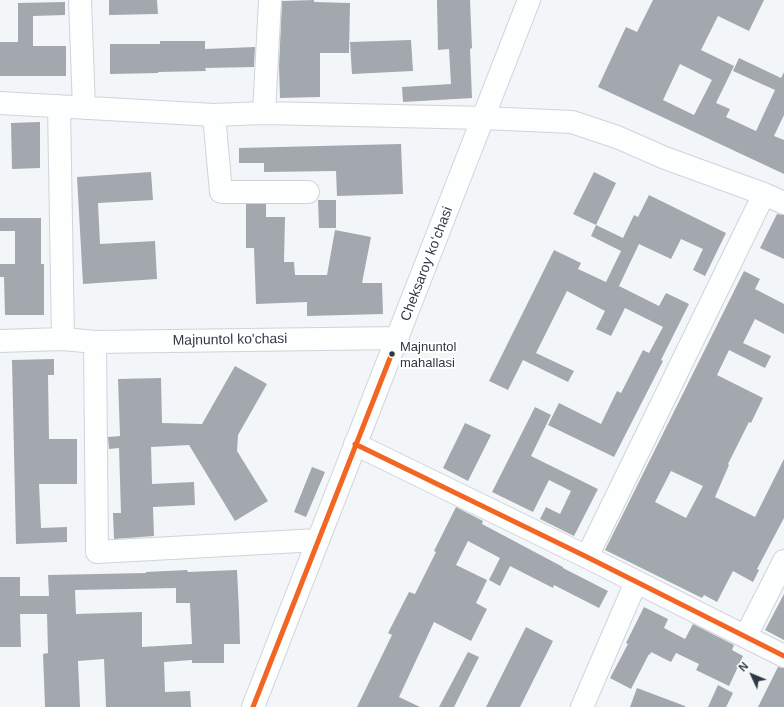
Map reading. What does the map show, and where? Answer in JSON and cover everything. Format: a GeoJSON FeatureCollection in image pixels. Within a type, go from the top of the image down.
{"type":"FeatureCollection","features":[{"type":"Feature","properties":{"kind":"street"},"geometry":{"type":"LineString","coordinates":[[80,0],[84,108]]}},
{"type":"Feature","properties":{"kind":"street"},"geometry":{"type":"LineString","coordinates":[[264,113],[270,0]]}},
{"type":"Feature","properties":{"kind":"street","name":"Cheksaroy koʻchasi"},"geometry":{"type":"LineString","coordinates":[[253,707],[529,0]]}},
{"type":"Feature","properties":{"kind":"street"},"geometry":{"type":"LineString","coordinates":[[0,103],[214,115],[264,113],[484,118],[572,122],[617,137],[665,158],[784,202]]}},
{"type":"Feature","properties":{"kind":"street"},"geometry":{"type":"LineString","coordinates":[[58,106],[63,339]]}},
{"type":"Feature","properties":{"kind":"street"},"geometry":{"type":"LineString","coordinates":[[214,115],[221,192],[308,192]]}},
{"type":"Feature","properties":{"kind":"street"},"geometry":{"type":"LineString","coordinates":[[587,557],[764,194]]}},
{"type":"Feature","properties":{"kind":"street","name":"Majnuntol ko'chasi"},"geometry":{"type":"LineString","coordinates":[[0,341],[63,339],[95,342],[398,338]]}},
{"type":"Feature","properties":{"kind":"street"},"geometry":{"type":"LineString","coordinates":[[95,342],[97,552],[318,540]]}},
{"type":"Feature","properties":{"kind":"street"},"geometry":{"type":"LineString","coordinates":[[356,444],[587,557],[784,656]]}},
{"type":"Feature","properties":{"kind":"street"},"geometry":{"type":"LineString","coordinates":[[746,636],[784,561]]}},
{"type":"Feature","properties":{"kind":"street"},"geometry":{"type":"LineString","coordinates":[[582,707],[636,582]]}},
{"type":"Feature","properties":{"kind":"building"},"geometry":{"type":"Polygon","coordinates":[[[109,0],[157,0],[158,14],[109,15],[109,0]]]}},
{"type":"Feature","properties":{"kind":"building"},"geometry":{"type":"Polygon","coordinates":[[[314,0],[314,2],[350,3],[349,53],[320,53],[320,97],[280,98],[279,66],[282,1],[314,0]]]}},
{"type":"Feature","properties":{"kind":"building"},"geometry":{"type":"Polygon","coordinates":[[[437,0],[470,0],[472,98],[403,102],[402,87],[451,84],[449,49],[438,50],[437,0]]]}},
{"type":"Feature","properties":{"kind":"building"},"geometry":{"type":"Polygon","coordinates":[[[653,0],[764,0],[749,31],[718,16],[701,50],[734,66],[716,103],[730,109],[726,117],[756,131],[775,90],[733,71],[739,58],[781,78],[784,72],[784,115],[774,136],[784,140],[784,174],[598,87],[626,27],[637,32],[653,0]],[[680,64],[663,100],[694,115],[712,80],[680,64]]]}},
{"type":"Feature","properties":{"kind":"building"},"geometry":{"type":"Polygon","coordinates":[[[65,2],[65,15],[33,16],[33,46],[66,46],[66,76],[0,76],[0,42],[18,42],[18,3],[65,2]]]}},
{"type":"Feature","properties":{"kind":"building"},"geometry":{"type":"Polygon","coordinates":[[[411,40],[413,71],[352,74],[350,42],[411,40]]]}},
{"type":"Feature","properties":{"kind":"building"},"geometry":{"type":"Polygon","coordinates":[[[160,41],[205,41],[205,49],[255,47],[254,67],[205,68],[206,71],[110,74],[110,44],[160,44],[160,41]]]}},
{"type":"Feature","properties":{"kind":"building"},"geometry":{"type":"Polygon","coordinates":[[[40,122],[40,168],[12,169],[11,123],[40,122]]]}},
{"type":"Feature","properties":{"kind":"building"},"geometry":{"type":"Polygon","coordinates":[[[401,144],[403,194],[337,196],[336,171],[264,172],[264,163],[239,163],[239,148],[401,144]]]}},
{"type":"Feature","properties":{"kind":"building"},"geometry":{"type":"Polygon","coordinates":[[[151,172],[153,200],[98,203],[100,244],[155,241],[157,279],[83,284],[77,177],[151,172]]]}},
{"type":"Feature","properties":{"kind":"building"},"geometry":{"type":"Polygon","coordinates":[[[594,172],[616,183],[596,225],[573,214],[594,172]]]}},
{"type":"Feature","properties":{"kind":"building"},"geometry":{"type":"Polygon","coordinates":[[[649,195],[726,233],[705,276],[693,270],[703,249],[681,239],[671,259],[639,244],[619,286],[659,306],[666,293],[689,304],[661,360],[663,361],[614,457],[548,425],[559,403],[601,424],[617,391],[621,393],[643,350],[649,353],[663,327],[625,308],[611,336],[596,329],[605,311],[567,291],[536,353],[574,371],[568,382],[523,360],[508,390],[489,381],[554,250],[581,263],[578,269],[606,282],[621,251],[591,236],[596,225],[623,238],[634,215],[638,217],[649,195]]]}},
{"type":"Feature","properties":{"kind":"building"},"geometry":{"type":"Polygon","coordinates":[[[318,200],[336,200],[336,228],[319,228],[318,200]]]}},
{"type":"Feature","properties":{"kind":"building"},"geometry":{"type":"Polygon","coordinates":[[[246,204],[266,204],[266,217],[285,217],[284,262],[294,262],[295,275],[327,275],[335,230],[371,237],[362,283],[382,283],[383,314],[307,316],[307,302],[256,304],[254,248],[246,248],[246,204]]]}},
{"type":"Feature","properties":{"kind":"building"},"geometry":{"type":"Polygon","coordinates":[[[777,214],[784,215],[784,259],[760,248],[777,214]]]}},
{"type":"Feature","properties":{"kind":"building"},"geometry":{"type":"Polygon","coordinates":[[[0,218],[41,218],[41,264],[44,264],[44,315],[5,315],[4,277],[0,277],[0,264],[15,264],[15,231],[0,231],[0,218]]]}},
{"type":"Feature","properties":{"kind":"building"},"geometry":{"type":"Polygon","coordinates":[[[744,271],[760,279],[755,289],[784,304],[784,334],[755,319],[743,343],[771,356],[765,368],[729,350],[717,375],[763,398],[728,464],[729,465],[715,497],[755,517],[784,459],[784,518],[757,569],[759,570],[753,582],[733,571],[717,602],[704,595],[702,598],[605,550],[744,271]],[[671,471],[655,502],[686,518],[703,486],[671,471]]]}},
{"type":"Feature","properties":{"kind":"building"},"geometry":{"type":"Polygon","coordinates":[[[54,359],[54,375],[48,375],[49,439],[77,439],[77,484],[39,484],[41,528],[67,527],[67,542],[16,544],[12,360],[54,359]]]}},
{"type":"Feature","properties":{"kind":"building"},"geometry":{"type":"Polygon","coordinates":[[[235,366],[267,384],[238,435],[237,451],[268,501],[235,521],[189,445],[151,447],[152,484],[194,482],[195,505],[153,507],[154,536],[114,539],[113,513],[121,513],[119,448],[109,449],[108,437],[120,436],[118,379],[161,378],[162,423],[202,424],[235,366]]]}},
{"type":"Feature","properties":{"kind":"building"},"geometry":{"type":"Polygon","coordinates":[[[535,407],[551,415],[531,456],[598,489],[574,536],[540,519],[546,507],[560,514],[571,491],[549,480],[533,512],[492,492],[535,407]]]}},
{"type":"Feature","properties":{"kind":"building"},"geometry":{"type":"Polygon","coordinates":[[[465,423],[491,435],[468,481],[443,468],[465,423]]]}},
{"type":"Feature","properties":{"kind":"building"},"geometry":{"type":"Polygon","coordinates":[[[312,467],[325,472],[306,517],[294,512],[312,467]]]}},
{"type":"Feature","properties":{"kind":"building"},"geometry":{"type":"Polygon","coordinates":[[[456,507],[483,521],[482,524],[608,591],[599,608],[554,585],[553,588],[510,566],[500,586],[489,580],[500,558],[468,541],[456,565],[487,580],[476,603],[487,609],[471,641],[434,622],[399,697],[420,707],[357,707],[392,635],[388,633],[409,592],[415,594],[456,507]]]}},
{"type":"Feature","properties":{"kind":"building"},"geometry":{"type":"Polygon","coordinates":[[[237,570],[240,644],[224,644],[224,663],[192,663],[192,660],[164,662],[165,692],[190,691],[191,707],[106,707],[104,659],[78,661],[80,707],[45,707],[43,654],[48,653],[47,614],[20,614],[21,647],[0,647],[0,577],[20,577],[20,596],[49,596],[48,575],[237,570]],[[176,588],[75,590],[76,614],[142,612],[142,647],[192,644],[190,603],[176,603],[176,588]]]}},
{"type":"Feature","properties":{"kind":"building"},"geometry":{"type":"Polygon","coordinates":[[[784,594],[784,640],[765,630],[784,594]]]}},
{"type":"Feature","properties":{"kind":"building"},"geometry":{"type":"Polygon","coordinates":[[[644,607],[668,619],[664,628],[685,639],[693,624],[734,645],[732,650],[743,656],[729,686],[696,670],[699,664],[676,653],[671,662],[651,652],[631,689],[610,678],[628,644],[626,643],[644,607]]]}},
{"type":"Feature","properties":{"kind":"building"},"geometry":{"type":"Polygon","coordinates":[[[526,627],[553,641],[520,707],[486,707],[526,627]]]}},
{"type":"Feature","properties":{"kind":"building"},"geometry":{"type":"Polygon","coordinates":[[[468,652],[479,657],[454,707],[439,707],[468,652]]]}},
{"type":"Feature","properties":{"kind":"building"},"geometry":{"type":"Polygon","coordinates":[[[778,667],[784,668],[784,707],[758,707],[778,667]]]}},
{"type":"Feature","properties":{"kind":"building"},"geometry":{"type":"Polygon","coordinates":[[[718,685],[733,693],[726,707],[708,707],[718,685]]]}},
{"type":"Feature","properties":{"kind":"building"},"geometry":{"type":"Polygon","coordinates":[[[637,688],[685,706],[685,707],[630,707],[637,688]]]}},
{"type":"Feature","properties":{"kind":"transit line"},"geometry":{"type":"LineString","coordinates":[[253,707],[392,353]]}},
{"type":"Feature","properties":{"kind":"transit line"},"geometry":{"type":"LineString","coordinates":[[355,444],[587,557],[784,656]]}},
{"type":"Feature","properties":{"kind":"place","name":"Majnuntol mahallasi"},"geometry":{"type":"Point","coordinates":[392,354]}}]}
